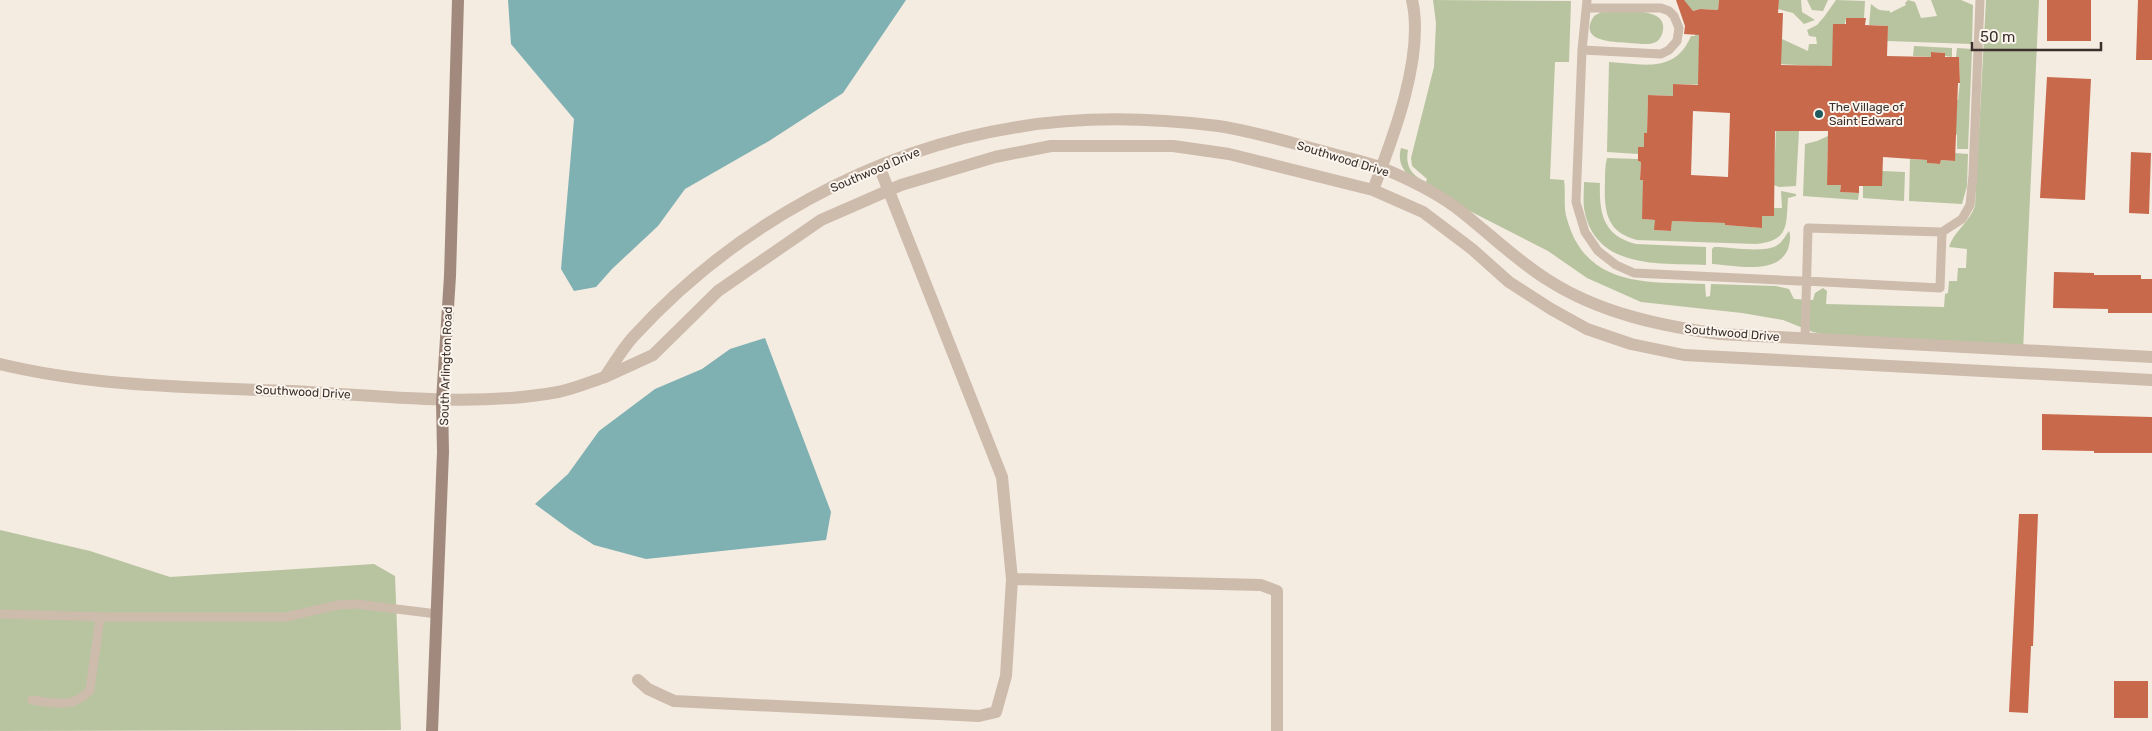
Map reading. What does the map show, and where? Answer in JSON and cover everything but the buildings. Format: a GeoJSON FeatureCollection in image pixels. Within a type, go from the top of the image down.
{"type":"FeatureCollection","features":[{"type":"Feature","properties":{"kind":"main road","name":"South Arlington Road"},"geometry":{"type":"LineString","coordinates":[[432,731],[443,452],[442,401],[450,276],[458,0]]}},
{"type":"Feature","properties":{"kind":"street"},"geometry":{"type":"LineString","coordinates":[[1373,190],[1392,140],[1409,74],[1416,36],[1412,0]]}},
{"type":"Feature","properties":{"kind":"street","name":"Southwood Drive"},"geometry":{"type":"LineString","coordinates":[[605,377],[632,338],[679,292],[730,250],[814,196],[908,154],[949,142],[1018,126],[1120,119],[1220,126],[1265,135],[1382,168],[1451,204],[1548,280],[1597,305],[1682,329],[1720,334],[2152,357]]}},
{"type":"Feature","properties":{"kind":"street","name":"Southwood Drive"},"geometry":{"type":"LineString","coordinates":[[0,364],[33,372],[86,380],[368,394],[442,401],[516,398],[551,393],[605,377],[653,355],[718,291],[821,220],[889,190],[995,157],[1051,146],[1173,146],[1229,154],[1373,190],[1424,212],[1472,249],[1509,282],[1551,309],[1587,329],[1631,344],[1684,355],[2152,380]]}},
{"type":"Feature","properties":{"kind":"street"},"geometry":{"type":"LineString","coordinates":[[638,680],[648,689],[674,701],[979,716],[996,712],[1006,676],[1012,579],[1002,477],[879,166]]}},
{"type":"Feature","properties":{"kind":"street"},"geometry":{"type":"LineString","coordinates":[[1012,579],[1262,586],[1277,592],[1277,731]]}},
{"type":"Feature","properties":{"kind":"lane"},"geometry":{"type":"LineString","coordinates":[[1805,338],[1808,228],[1942,232],[1962,219],[1970,205],[1980,0]]}},
{"type":"Feature","properties":{"kind":"lane"},"geometry":{"type":"LineString","coordinates":[[1582,50],[1662,54],[1674,47],[1679,35],[1678,22],[1669,11],[1662,8],[1587,4],[1582,50],[1576,202],[1585,232],[1598,251],[1616,265],[1634,274],[1940,288],[1942,232]]}},
{"type":"Feature","properties":{"kind":"lane"},"geometry":{"type":"LineString","coordinates":[[0,614],[100,617],[286,617],[338,605],[356,604],[437,614]]}},
{"type":"Feature","properties":{"kind":"lane"},"geometry":{"type":"LineString","coordinates":[[32,700],[65,705],[82,698],[90,690],[100,617]]}},
{"type":"Feature","properties":{"kind":"green space"},"geometry":{"type":"Polygon","coordinates":[[[1433,0],[1571,1],[1569,62],[1555,62],[1550,179],[1564,180],[1566,214],[1576,242],[1589,258],[1604,269],[1622,277],[1641,281],[1705,284],[1706,297],[1710,296],[1711,284],[1776,286],[1789,289],[1794,299],[1813,300],[1815,293],[1823,288],[1827,291],[1826,304],[1944,307],[1949,281],[1957,281],[1958,268],[1966,268],[1967,249],[1949,247],[1954,236],[1975,206],[1986,0],[2039,0],[2023,351],[1847,339],[1813,332],[1783,320],[1742,313],[1641,302],[1587,278],[1548,251],[1421,186],[1404,170],[1400,155],[1401,148],[1408,150],[1407,161],[1410,169],[1416,176],[1426,182],[1427,179],[1412,166],[1411,158],[1434,67],[1436,23],[1433,0]]]}},
{"type":"Feature","properties":{"kind":"green space"},"geometry":{"type":"Polygon","coordinates":[[[1679,0],[1719,0],[1718,10],[1700,9],[1693,11],[1679,0]]]}},
{"type":"Feature","properties":{"kind":"green space"},"geometry":{"type":"Polygon","coordinates":[[[1779,0],[1801,0],[1802,12],[1815,20],[1804,24],[1793,13],[1778,9],[1779,0]]]}},
{"type":"Feature","properties":{"kind":"green space"},"geometry":{"type":"Polygon","coordinates":[[[1807,0],[1828,0],[1823,11],[1812,10],[1807,0]]]}},
{"type":"Feature","properties":{"kind":"green space"},"geometry":{"type":"Polygon","coordinates":[[[1836,0],[1865,1],[1864,18],[1846,18],[1836,67],[1777,64],[1782,39],[1808,51],[1809,44],[1817,44],[1816,37],[1809,36],[1807,30],[1817,25],[1836,0]]]}},
{"type":"Feature","properties":{"kind":"green space"},"geometry":{"type":"Polygon","coordinates":[[[1908,0],[1915,2],[1921,18],[1937,16],[1931,0],[1961,0],[1973,5],[1972,44],[1887,41],[1888,26],[1869,25],[1871,4],[1879,10],[1890,11],[1890,13],[1906,5],[1905,3],[1908,0]]]}},
{"type":"Feature","properties":{"kind":"green space"},"geometry":{"type":"Polygon","coordinates":[[[1603,11],[1638,12],[1655,15],[1663,25],[1662,35],[1656,42],[1650,44],[1614,42],[1599,39],[1593,36],[1590,31],[1590,25],[1594,16],[1603,11]]]}},
{"type":"Feature","properties":{"kind":"green space"},"geometry":{"type":"Polygon","coordinates":[[[1696,24],[1722,85],[1673,84],[1673,96],[1648,95],[1647,133],[1644,133],[1644,147],[1638,147],[1638,154],[1607,152],[1609,62],[1646,65],[1667,61],[1684,48],[1691,36],[1695,36],[1696,24]]]}},
{"type":"Feature","properties":{"kind":"green space"},"geometry":{"type":"Polygon","coordinates":[[[1914,46],[1952,48],[1952,57],[1945,56],[1945,53],[1932,52],[1931,57],[1913,56],[1914,46]]]}},
{"type":"Feature","properties":{"kind":"green space"},"geometry":{"type":"Polygon","coordinates":[[[1957,48],[1972,49],[1968,149],[1957,149],[1957,135],[1909,99],[1958,100],[1960,82],[1959,57],[1956,57],[1957,48]]]}},
{"type":"Feature","properties":{"kind":"green space"},"geometry":{"type":"Polygon","coordinates":[[[1776,126],[1799,131],[1796,186],[1779,187],[1774,185],[1776,126]]]}},
{"type":"Feature","properties":{"kind":"green space"},"geometry":{"type":"Polygon","coordinates":[[[1828,136],[1827,185],[1841,185],[1840,192],[1859,193],[1858,200],[1803,196],[1805,144],[1828,136]]]}},
{"type":"Feature","properties":{"kind":"green space"},"geometry":{"type":"Polygon","coordinates":[[[1955,153],[1968,154],[1967,186],[1962,204],[1909,201],[1910,159],[1927,160],[1927,163],[1940,164],[1941,160],[1955,161],[1955,153]]]}},
{"type":"Feature","properties":{"kind":"green space"},"geometry":{"type":"Polygon","coordinates":[[[1607,158],[1638,159],[1641,162],[1640,180],[1645,180],[1642,219],[1655,220],[1655,230],[1671,231],[1672,221],[1725,223],[1725,225],[1762,228],[1762,216],[1774,216],[1774,208],[1782,208],[1781,191],[1796,194],[1796,196],[1788,198],[1784,230],[1780,236],[1767,242],[1756,244],[1637,240],[1618,231],[1606,210],[1605,170],[1607,158]]]}},
{"type":"Feature","properties":{"kind":"green space"},"geometry":{"type":"Polygon","coordinates":[[[1882,171],[1905,172],[1904,201],[1863,198],[1863,186],[1882,186],[1882,171]]]}},
{"type":"Feature","properties":{"kind":"green space"},"geometry":{"type":"Polygon","coordinates":[[[1584,182],[1600,183],[1602,213],[1605,222],[1616,235],[1636,244],[1706,247],[1706,265],[1650,262],[1632,259],[1615,253],[1601,243],[1590,228],[1584,208],[1584,182]]]}},
{"type":"Feature","properties":{"kind":"green space"},"geometry":{"type":"Polygon","coordinates":[[[1789,231],[1788,249],[1783,257],[1775,263],[1754,267],[1712,264],[1712,249],[1714,247],[1770,248],[1780,243],[1789,231]]]}},
{"type":"Feature","properties":{"kind":"green space"},"geometry":{"type":"Polygon","coordinates":[[[0,530],[90,551],[170,577],[374,564],[395,576],[401,730],[0,731],[0,530]]]}},
{"type":"Feature","properties":{"kind":"water"},"geometry":{"type":"Polygon","coordinates":[[[508,0],[906,0],[843,93],[769,141],[685,189],[658,226],[612,269],[596,287],[574,291],[561,269],[574,119],[511,44],[508,0]]]}},
{"type":"Feature","properties":{"kind":"water"},"geometry":{"type":"Polygon","coordinates":[[[765,338],[831,512],[826,540],[646,559],[594,545],[535,504],[568,474],[599,431],[655,389],[702,369],[730,349],[765,338]]]}},
{"type":"Feature","properties":{"kind":"place","name":"The Village of Saint Edward"},"geometry":{"type":"Point","coordinates":[1819,114]}}]}
